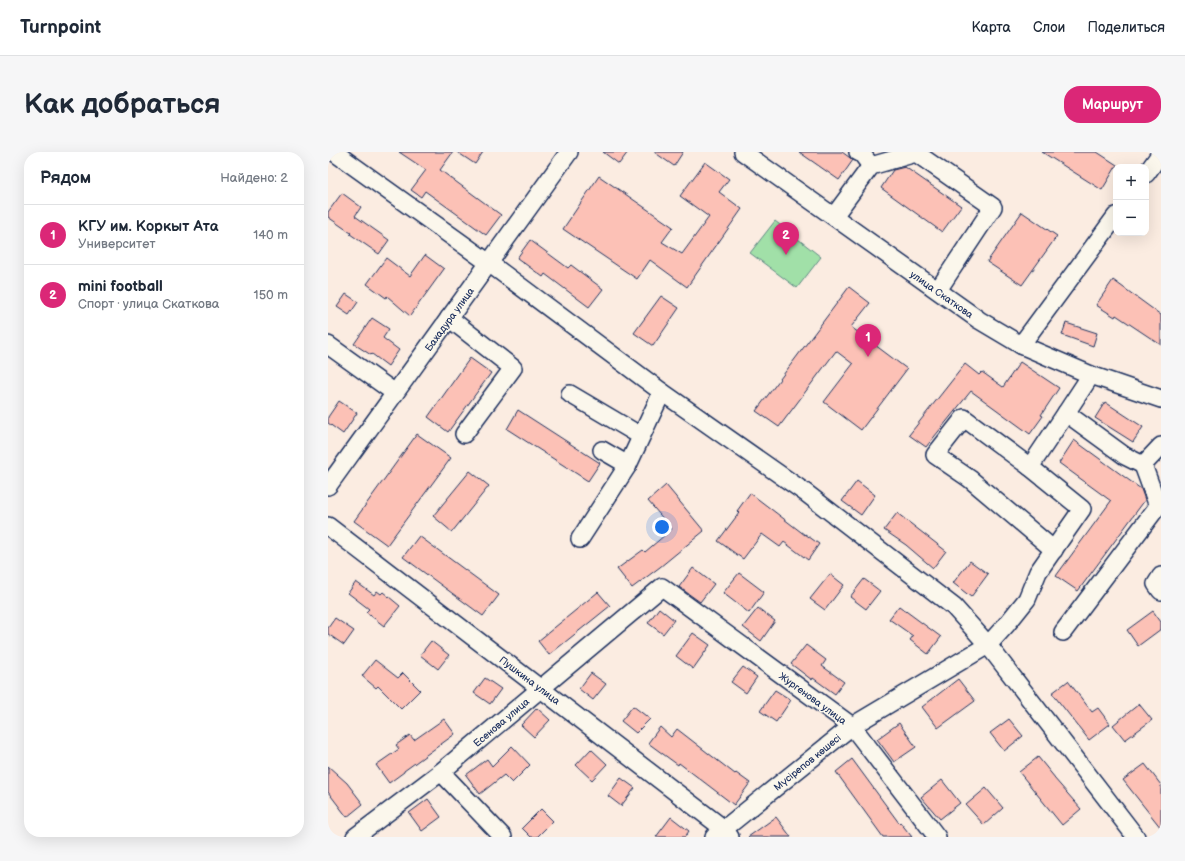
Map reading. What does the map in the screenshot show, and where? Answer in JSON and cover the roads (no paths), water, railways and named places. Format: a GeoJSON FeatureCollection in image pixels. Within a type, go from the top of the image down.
{"type":"FeatureCollection","features":[{"type":"Feature","properties":{"kind":"street"},"geometry":{"type":"LineString","coordinates":[[334,152],[489,263],[662,392],[806,493],[954,607],[988,645],[1136,837]]}},
{"type":"Feature","properties":{"kind":"street","name":"Бахадура улица"},"geometry":{"type":"LineString","coordinates":[[328,486],[569,152]]}},
{"type":"Feature","properties":{"kind":"street","name":"улица Скаткова"},"geometry":{"type":"LineString","coordinates":[[743,152],[979,320],[1021,345],[1091,375],[1161,399]]}},
{"type":"Feature","properties":{"kind":"street"},"geometry":{"type":"LineString","coordinates":[[858,152],[862,154],[871,166]]}},
{"type":"Feature","properties":{"kind":"street"},"geometry":{"type":"LineString","coordinates":[[834,216],[871,166],[916,153],[993,207],[938,290]]}},
{"type":"Feature","properties":{"kind":"street"},"geometry":{"type":"LineString","coordinates":[[1149,170],[1161,153]]}},
{"type":"Feature","properties":{"kind":"street"},"geometry":{"type":"LineString","coordinates":[[1021,345],[1113,220]]}},
{"type":"Feature","properties":{"kind":"street"},"geometry":{"type":"LineString","coordinates":[[450,318],[513,368],[464,434]]}},
{"type":"Feature","properties":{"kind":"street"},"geometry":{"type":"LineString","coordinates":[[328,345],[395,393]]}},
{"type":"Feature","properties":{"kind":"street"},"geometry":{"type":"LineString","coordinates":[[1054,550],[975,483],[935,455],[964,418],[1030,467],[1091,375]]}},
{"type":"Feature","properties":{"kind":"street"},"geometry":{"type":"LineString","coordinates":[[580,539],[628,465],[662,392]]}},
{"type":"Feature","properties":{"kind":"street"},"geometry":{"type":"LineString","coordinates":[[570,394],[641,436]]}},
{"type":"Feature","properties":{"kind":"street"},"geometry":{"type":"LineString","coordinates":[[1063,632],[1158,506],[1144,465],[1125,456],[1066,413]]}},
{"type":"Feature","properties":{"kind":"street"},"geometry":{"type":"LineString","coordinates":[[1144,465],[1161,446]]}},
{"type":"Feature","properties":{"kind":"street"},"geometry":{"type":"LineString","coordinates":[[602,450],[628,465]]}},
{"type":"Feature","properties":{"kind":"street","name":"Мүсірепов көшесі"},"geometry":{"type":"LineString","coordinates":[[723,834],[852,726],[988,645],[1007,624],[1027,599],[1038,572],[1082,509],[1030,467]]}},
{"type":"Feature","properties":{"kind":"street","name":"Пушкина улица"},"geometry":{"type":"LineString","coordinates":[[328,526],[541,688],[723,834]]}},
{"type":"Feature","properties":{"kind":"street","name":"Есенова улица"},"geometry":{"type":"LineString","coordinates":[[355,837],[441,772],[662,587]]}},
{"type":"Feature","properties":{"kind":"street","name":"Жургенова улица"},"geometry":{"type":"LineString","coordinates":[[662,587],[852,726],[936,837]]}},
{"type":"Feature","properties":{"kind":"street"},"geometry":{"type":"LineString","coordinates":[[441,772],[503,837]]}},
{"type":"Feature","properties":{"kind":"place","name":"mini football"},"geometry":{"type":"Point","coordinates":[786,255]}},
{"type":"Feature","properties":{"kind":"place","name":"КГУ им. Коркыт Ата"},"geometry":{"type":"Point","coordinates":[868,357]}}]}
